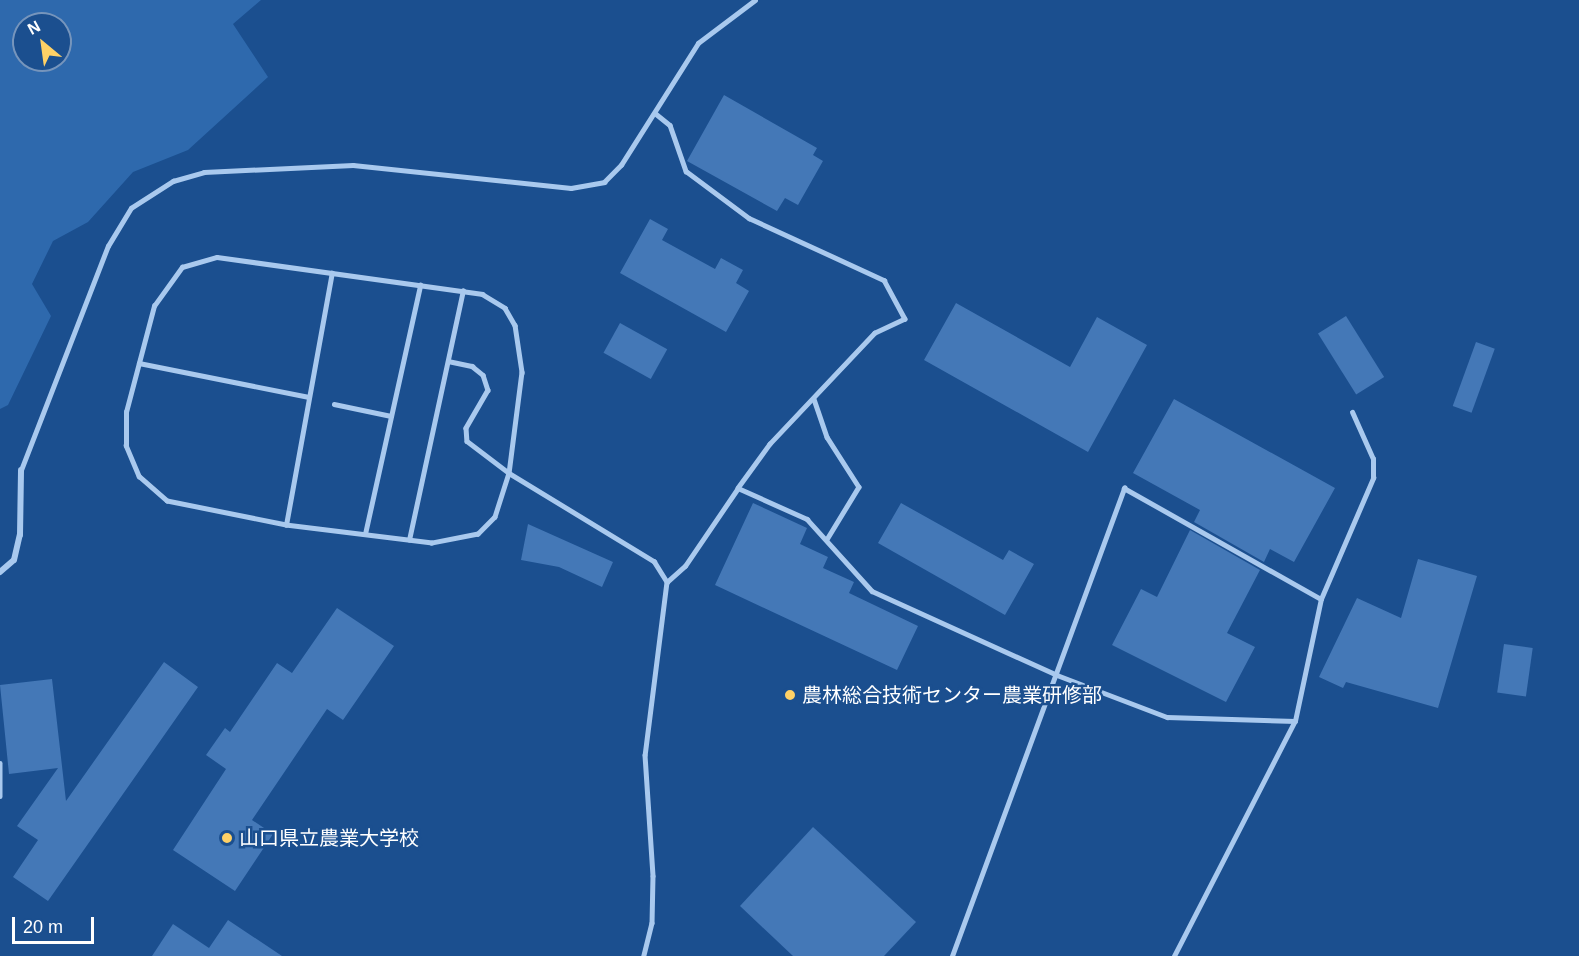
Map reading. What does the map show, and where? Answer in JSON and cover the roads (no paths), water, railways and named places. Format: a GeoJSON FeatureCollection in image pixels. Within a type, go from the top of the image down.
{"type":"FeatureCollection","features":[{"type":"Feature","properties":{"kind":"street"},"geometry":{"type":"LineString","coordinates":[[0,572],[14,560],[20,535],[21,470]]}},
{"type":"Feature","properties":{"kind":"lane"},"geometry":{"type":"LineString","coordinates":[[21,470],[108,246],[131,208],[173,181],[204,172],[353,165],[571,188],[604,182],[655,113],[698,43],[755,0]]}},
{"type":"Feature","properties":{"kind":"lane"},"geometry":{"type":"LineString","coordinates":[[655,113],[670,125],[686,171],[749,218],[884,280],[905,319],[875,333],[770,444],[685,566],[667,582]]}},
{"type":"Feature","properties":{"kind":"lane"},"geometry":{"type":"LineString","coordinates":[[217,257],[332,273],[463,291],[505,308],[514,325],[522,372],[508,473],[495,517],[478,534],[432,543],[286,525],[167,501],[139,477],[126,446],[126,412],[154,306],[182,267],[217,257]]}},
{"type":"Feature","properties":{"kind":"lane"},"geometry":{"type":"LineString","coordinates":[[286,525],[332,273]]}},
{"type":"Feature","properties":{"kind":"lane"},"geometry":{"type":"LineString","coordinates":[[365,534],[420,285]]}},
{"type":"Feature","properties":{"kind":"lane"},"geometry":{"type":"LineString","coordinates":[[409,540],[463,291]]}},
{"type":"Feature","properties":{"kind":"lane"},"geometry":{"type":"LineString","coordinates":[[448,361],[483,375],[488,390],[466,428],[467,441],[508,473],[654,561],[667,582],[645,755],[653,876],[652,923],[644,956]]}},
{"type":"Feature","properties":{"kind":"lane"},"geometry":{"type":"LineString","coordinates":[[139,363],[309,397]]}},
{"type":"Feature","properties":{"kind":"lane"},"geometry":{"type":"LineString","coordinates":[[814,399],[827,437],[859,487],[828,538]]}},
{"type":"Feature","properties":{"kind":"lane"},"geometry":{"type":"LineString","coordinates":[[334,404],[391,416]]}},
{"type":"Feature","properties":{"kind":"lane"},"geometry":{"type":"LineString","coordinates":[[1174,956],[1295,721],[1321,599],[1373,478],[1372,459],[1352,412]]}},
{"type":"Feature","properties":{"kind":"lane"},"geometry":{"type":"LineString","coordinates":[[738,488],[807,519],[828,538],[872,591],[1057,675],[1167,717],[1295,721]]}},
{"type":"Feature","properties":{"kind":"lane"},"geometry":{"type":"LineString","coordinates":[[952,956],[1124,488],[1321,599]]}},
{"type":"Feature","properties":{"kind":"lane"},"geometry":{"type":"LineString","coordinates":[[0,763],[0,796]]}},
{"type":"Feature","properties":{"kind":"place","name":"農林総合技術センター農業研修部"},"geometry":{"type":"Point","coordinates":[790,695]}},
{"type":"Feature","properties":{"kind":"place","name":"山口県立農業大学校"},"geometry":{"type":"Point","coordinates":[227,838]}}]}
